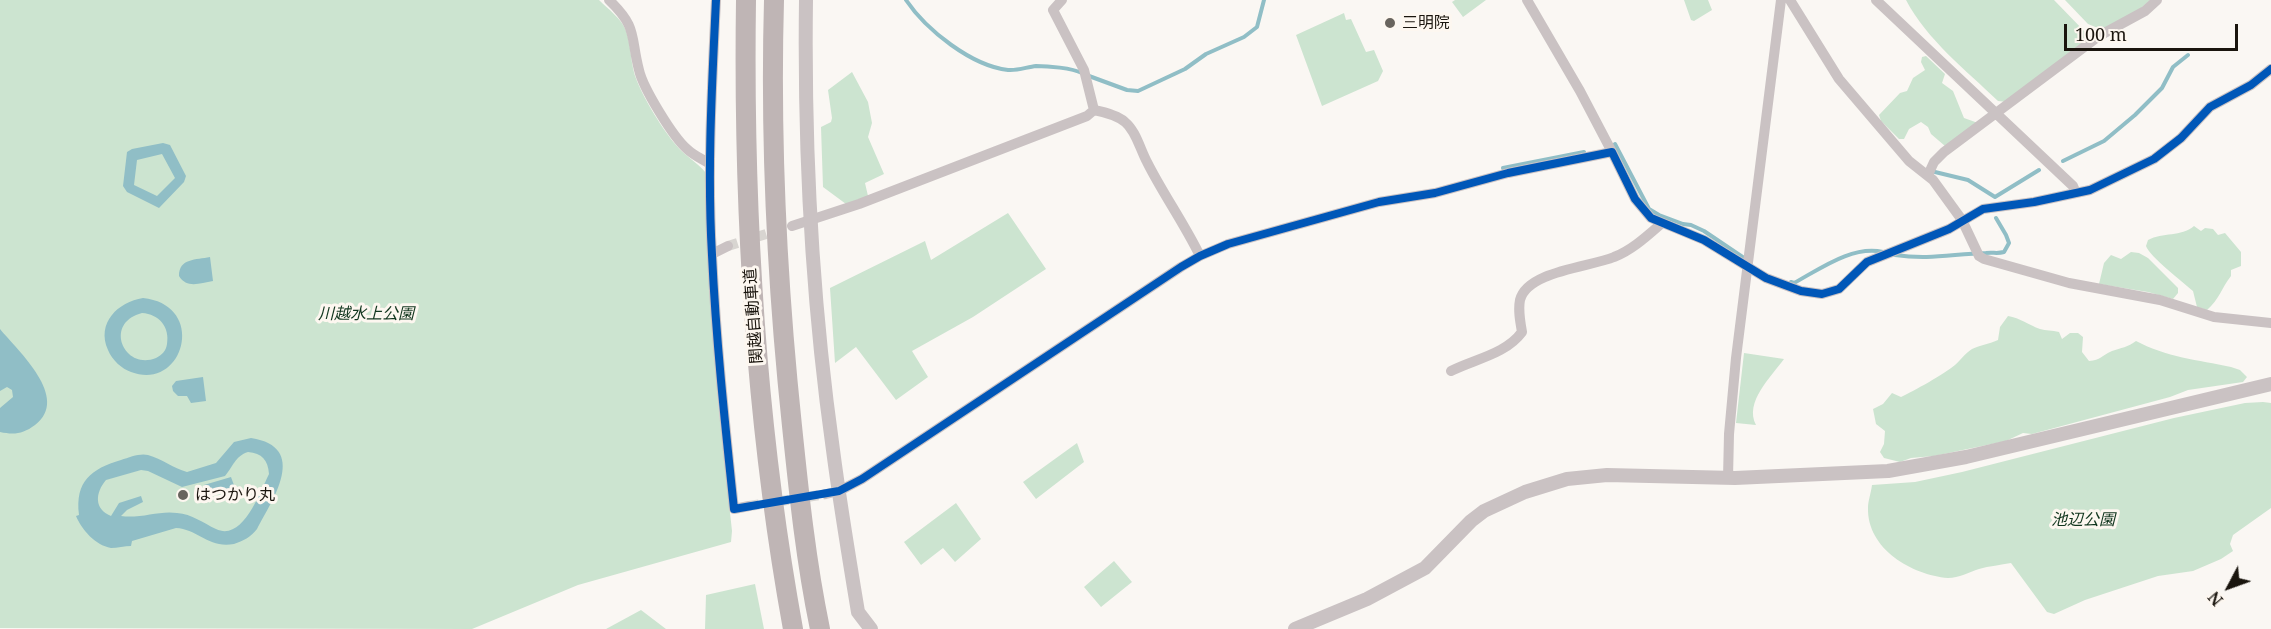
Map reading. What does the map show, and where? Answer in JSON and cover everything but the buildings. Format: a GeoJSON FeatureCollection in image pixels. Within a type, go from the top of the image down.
{"type":"FeatureCollection","features":[{"type":"Feature","properties":{"kind":"highway","name":"関越自動車道"},"geometry":{"type":"LineString","coordinates":[[747,0],[747,198],[755,336],[769,477],[793,629]]}},
{"type":"Feature","properties":{"kind":"highway","name":"関越自動車道"},"geometry":{"type":"LineString","coordinates":[[774,0],[772,75],[774,198],[782,334],[797,472],[818,619]]}},
{"type":"Feature","properties":{"kind":"street"},"geometry":{"type":"LineString","coordinates":[[609,0],[627,20],[633,33],[641,76],[668,125],[686,149],[710,164]]}},
{"type":"Feature","properties":{"kind":"street"},"geometry":{"type":"LineString","coordinates":[[716,0],[710,164],[712,254],[721,381],[735,509],[749,506]]}},
{"type":"Feature","properties":{"kind":"street"},"geometry":{"type":"LineString","coordinates":[[806,0],[810,220],[833,493],[858,612],[870,629]]}},
{"type":"Feature","properties":{"kind":"street"},"geometry":{"type":"LineString","coordinates":[[1062,0],[1053,10],[1085,74],[1094,110]]}},
{"type":"Feature","properties":{"kind":"street"},"geometry":{"type":"LineString","coordinates":[[1527,0],[1580,91],[1635,199],[1651,218],[1704,240],[1766,278],[1801,291],[1822,294],[1839,289],[1867,262],[1949,229],[1962,220],[1991,207],[2034,202],[2090,190],[2154,159],[2181,138],[2210,107],[2251,85],[2271,69]]}},
{"type":"Feature","properties":{"kind":"street"},"geometry":{"type":"LineString","coordinates":[[1728,478],[1730,423],[1781,0]]}},
{"type":"Feature","properties":{"kind":"street"},"geometry":{"type":"LineString","coordinates":[[1790,0],[1839,79],[1909,161],[1928,175],[1962,220],[1979,254],[2049,278],[2160,300],[2214,317],[2271,322]]}},
{"type":"Feature","properties":{"kind":"street"},"geometry":{"type":"LineString","coordinates":[[1876,0],[2073,186],[2076,193]]}},
{"type":"Feature","properties":{"kind":"street"},"geometry":{"type":"LineString","coordinates":[[1928,175],[1934,162],[1944,152],[1998,114],[2099,36],[2145,11],[2157,0]]}},
{"type":"Feature","properties":{"kind":"street"},"geometry":{"type":"LineString","coordinates":[[792,226],[860,204],[1087,116],[1094,110]]}},
{"type":"Feature","properties":{"kind":"street"},"geometry":{"type":"LineString","coordinates":[[1094,110],[1124,120],[1131,129],[1147,163],[1185,225],[1200,256]]}},
{"type":"Feature","properties":{"kind":"street"},"geometry":{"type":"LineString","coordinates":[[833,493],[862,478],[1200,256],[1269,231],[1379,201],[1435,193],[1509,172],[1612,152]]}},
{"type":"Feature","properties":{"kind":"street"},"geometry":{"type":"LineString","coordinates":[[1451,371],[1490,355],[1518,338],[1522,332],[1519,314],[1520,298],[1536,282],[1559,272],[1615,257],[1638,243],[1662,223]]}},
{"type":"Feature","properties":{"kind":"street"},"geometry":{"type":"LineString","coordinates":[[712,254],[728,246]]}},
{"type":"Feature","properties":{"kind":"street"},"geometry":{"type":"LineString","coordinates":[[1295,629],[1367,599],[1425,568],[1479,514],[1525,492],[1567,479],[1607,475],[1728,478],[1855,474],[1912,467],[2017,446],[2271,384]]}},
{"type":"Feature","properties":{"kind":"green space","name":"川越水上公園"},"geometry":{"type":"Polygon","coordinates":[[[0,0],[599,0],[624,27],[635,75],[654,114],[676,145],[706,173],[718,402],[732,531],[731,542],[578,585],[472,629],[0,628],[0,0]]]}},
{"type":"Feature","properties":{"kind":"green space"},"geometry":{"type":"Polygon","coordinates":[[[1455,0],[1486,0],[1463,17],[1452,2],[1455,0]]]}},
{"type":"Feature","properties":{"kind":"green space"},"geometry":{"type":"Polygon","coordinates":[[[1684,0],[1708,0],[1712,10],[1694,21],[1691,20],[1684,0]]]}},
{"type":"Feature","properties":{"kind":"green space"},"geometry":{"type":"Polygon","coordinates":[[[1906,0],[2054,0],[2089,36],[2089,41],[2007,102],[1998,101],[1936,41],[1906,0]]]}},
{"type":"Feature","properties":{"kind":"green space"},"geometry":{"type":"Polygon","coordinates":[[[2065,0],[2150,0],[2140,9],[2103,30],[2088,24],[2065,0]]]}},
{"type":"Feature","properties":{"kind":"green space"},"geometry":{"type":"Polygon","coordinates":[[[1344,13],[1346,20],[1351,19],[1366,52],[1374,50],[1383,71],[1378,81],[1322,106],[1296,35],[1344,13]]]}},
{"type":"Feature","properties":{"kind":"green space"},"geometry":{"type":"Polygon","coordinates":[[[1926,56],[1945,74],[1942,83],[1953,91],[1964,118],[1978,123],[1945,146],[1921,122],[1909,129],[1904,139],[1899,139],[1881,121],[1879,115],[1900,93],[1907,91],[1913,78],[1925,70],[1921,62],[1922,57],[1926,56]]]}},
{"type":"Feature","properties":{"kind":"green space"},"geometry":{"type":"Polygon","coordinates":[[[852,72],[868,102],[872,123],[868,137],[884,174],[865,183],[868,196],[846,204],[823,187],[821,127],[831,122],[832,118],[828,90],[852,72]]]}},
{"type":"Feature","properties":{"kind":"green space"},"geometry":{"type":"Polygon","coordinates":[[[1008,213],[1046,269],[973,317],[912,351],[928,377],[896,400],[856,347],[835,363],[830,288],[925,241],[931,260],[1008,213]]]}},
{"type":"Feature","properties":{"kind":"green space"},"geometry":{"type":"Polygon","coordinates":[[[2194,226],[2201,231],[2205,228],[2213,229],[2218,235],[2225,233],[2241,252],[2241,266],[2231,270],[2231,276],[2215,302],[2207,310],[2197,307],[2193,291],[2160,263],[2146,246],[2148,240],[2183,232],[2194,226]]]}},
{"type":"Feature","properties":{"kind":"green space"},"geometry":{"type":"Polygon","coordinates":[[[2131,252],[2148,258],[2178,288],[2178,293],[2173,299],[2148,292],[2099,284],[2104,263],[2111,255],[2121,259],[2131,252]]]}},
{"type":"Feature","properties":{"kind":"green space"},"geometry":{"type":"Polygon","coordinates":[[[2008,316],[2040,329],[2059,332],[2062,339],[2070,333],[2078,333],[2083,337],[2082,352],[2089,361],[2099,359],[2136,341],[2171,354],[2231,367],[2240,370],[2247,377],[2243,382],[2188,390],[2170,397],[2032,434],[2023,433],[2006,441],[1900,462],[1884,458],[1880,452],[1884,444],[1885,431],[1876,424],[1873,409],[1883,404],[1892,393],[1901,397],[1907,394],[1950,369],[1972,349],[1998,340],[2000,327],[2008,316]]]}},
{"type":"Feature","properties":{"kind":"green space"},"geometry":{"type":"Polygon","coordinates":[[[1744,353],[1784,359],[1756,399],[1753,416],[1756,425],[1736,423],[1744,353]]]}},
{"type":"Feature","properties":{"kind":"green space","name":"池辺公園"},"geometry":{"type":"Polygon","coordinates":[[[2245,403],[2271,403],[2271,508],[2233,535],[2230,544],[2233,551],[2193,571],[2158,576],[2085,600],[2054,614],[2047,612],[2011,563],[1983,568],[1952,578],[1934,576],[1920,572],[1894,557],[1875,536],[1870,523],[1868,505],[1872,485],[1915,482],[2174,418],[2245,403]]]}},
{"type":"Feature","properties":{"kind":"green space"},"geometry":{"type":"Polygon","coordinates":[[[1077,443],[1084,462],[1036,499],[1023,482],[1077,443]]]}},
{"type":"Feature","properties":{"kind":"green space"},"geometry":{"type":"Polygon","coordinates":[[[956,503],[981,539],[955,562],[943,548],[921,565],[904,542],[956,503]]]}},
{"type":"Feature","properties":{"kind":"green space"},"geometry":{"type":"Polygon","coordinates":[[[1114,561],[1132,582],[1101,607],[1084,587],[1114,561]]]}},
{"type":"Feature","properties":{"kind":"green space"},"geometry":{"type":"Polygon","coordinates":[[[755,584],[764,629],[705,629],[706,595],[755,584]]]}},
{"type":"Feature","properties":{"kind":"green space"},"geometry":{"type":"Polygon","coordinates":[[[641,610],[666,629],[606,629],[641,610]]]}},
{"type":"Feature","properties":{"kind":"water"},"geometry":{"type":"Polygon","coordinates":[[[163,143],[170,145],[186,176],[184,182],[159,208],[127,192],[123,186],[127,152],[163,143]],[[162,154],[137,160],[134,185],[157,196],[175,178],[162,154]]]}},
{"type":"Feature","properties":{"kind":"water"},"geometry":{"type":"Polygon","coordinates":[[[210,257],[213,281],[190,284],[179,276],[185,263],[210,257]]]}},
{"type":"Feature","properties":{"kind":"water"},"geometry":{"type":"Polygon","coordinates":[[[143,298],[163,304],[176,315],[182,330],[181,345],[175,359],[164,370],[149,375],[131,372],[121,366],[110,354],[105,340],[107,323],[112,315],[134,300],[143,298]],[[142,313],[130,318],[123,326],[121,335],[122,344],[127,352],[135,358],[145,360],[156,358],[165,351],[167,338],[162,322],[142,313]]]}},
{"type":"Feature","properties":{"kind":"water"},"geometry":{"type":"Polygon","coordinates":[[[0,329],[38,375],[47,402],[45,414],[35,425],[18,433],[0,432],[0,408],[13,397],[12,390],[7,387],[0,391],[0,329]]]}},
{"type":"Feature","properties":{"kind":"water"},"geometry":{"type":"Polygon","coordinates":[[[203,377],[206,401],[191,403],[187,396],[178,396],[173,391],[172,386],[176,381],[203,377]]]}},
{"type":"Feature","properties":{"kind":"water"},"geometry":{"type":"Polygon","coordinates":[[[251,438],[269,443],[279,452],[283,463],[282,476],[271,503],[257,529],[244,540],[234,544],[217,544],[184,529],[176,528],[132,541],[131,546],[111,548],[94,540],[76,516],[79,515],[78,503],[83,485],[93,472],[101,468],[131,457],[145,455],[187,472],[216,463],[234,442],[251,438]],[[248,452],[240,456],[225,476],[182,487],[141,470],[106,480],[98,495],[99,505],[105,513],[111,516],[119,503],[141,496],[143,502],[127,510],[121,516],[177,513],[226,531],[242,522],[249,513],[269,474],[263,458],[248,452]]]}},
{"type":"Feature","properties":{"kind":"water"},"geometry":{"type":"Polygon","coordinates":[[[231,477],[235,488],[208,496],[204,485],[231,477]]]}},
{"type":"Feature","properties":{"kind":"waterway"},"geometry":{"type":"LineString","coordinates":[[906,0],[925,23],[951,45],[980,62],[1008,70],[1041,66],[1082,73]]}},
{"type":"Feature","properties":{"kind":"waterway"},"geometry":{"type":"LineString","coordinates":[[1089,76],[1127,90],[1138,91],[1185,69],[1206,54],[1244,37],[1257,27],[1264,0]]}},
{"type":"Feature","properties":{"kind":"waterway"},"geometry":{"type":"LineString","coordinates":[[2063,161],[2104,141],[2135,115],[2162,88],[2173,67],[2188,55]]}},
{"type":"Feature","properties":{"kind":"waterway"},"geometry":{"type":"LineString","coordinates":[[1615,144],[1649,209],[1659,215],[1704,231],[1747,260]]}},
{"type":"Feature","properties":{"kind":"waterway"},"geometry":{"type":"LineString","coordinates":[[1503,168],[1584,152]]}},
{"type":"Feature","properties":{"kind":"waterway"},"geometry":{"type":"LineString","coordinates":[[1935,172],[1968,180],[1995,197],[2039,170]]}},
{"type":"Feature","properties":{"kind":"waterway"},"geometry":{"type":"LineString","coordinates":[[1895,255],[1930,257],[2004,252],[2009,243],[1996,218]]}},
{"type":"Feature","properties":{"kind":"waterway"},"geometry":{"type":"LineString","coordinates":[[1791,282],[1794,283],[1848,255],[1871,251],[1883,252]]}},
{"type":"Feature","properties":{"kind":"tunnel"},"geometry":{"type":"LineString","coordinates":[[728,246],[779,230]]}},
{"type":"Feature","properties":{"kind":"tunnel"},"geometry":{"type":"LineString","coordinates":[[749,506],[826,494]]}},
{"type":"Feature","properties":{"kind":"cycle path"},"geometry":{"type":"LineString","coordinates":[[716,0],[711,128],[711,223],[718,350],[734,509],[839,491],[862,479],[1181,267],[1228,244],[1379,202],[1435,193],[1508,173],[1612,152],[1635,199],[1651,218],[1704,240],[1766,278],[1801,291],[1822,294],[1839,289],[1867,262],[1949,229],[1983,209],[2034,202],[2090,190],[2154,159],[2181,138],[2210,107],[2251,85],[2271,69]]}},
{"type":"Feature","properties":{"kind":"place","name":"三明院"},"geometry":{"type":"Point","coordinates":[1390,23]}},
{"type":"Feature","properties":{"kind":"place","name":"はつかり丸"},"geometry":{"type":"Point","coordinates":[183,495]}}]}
